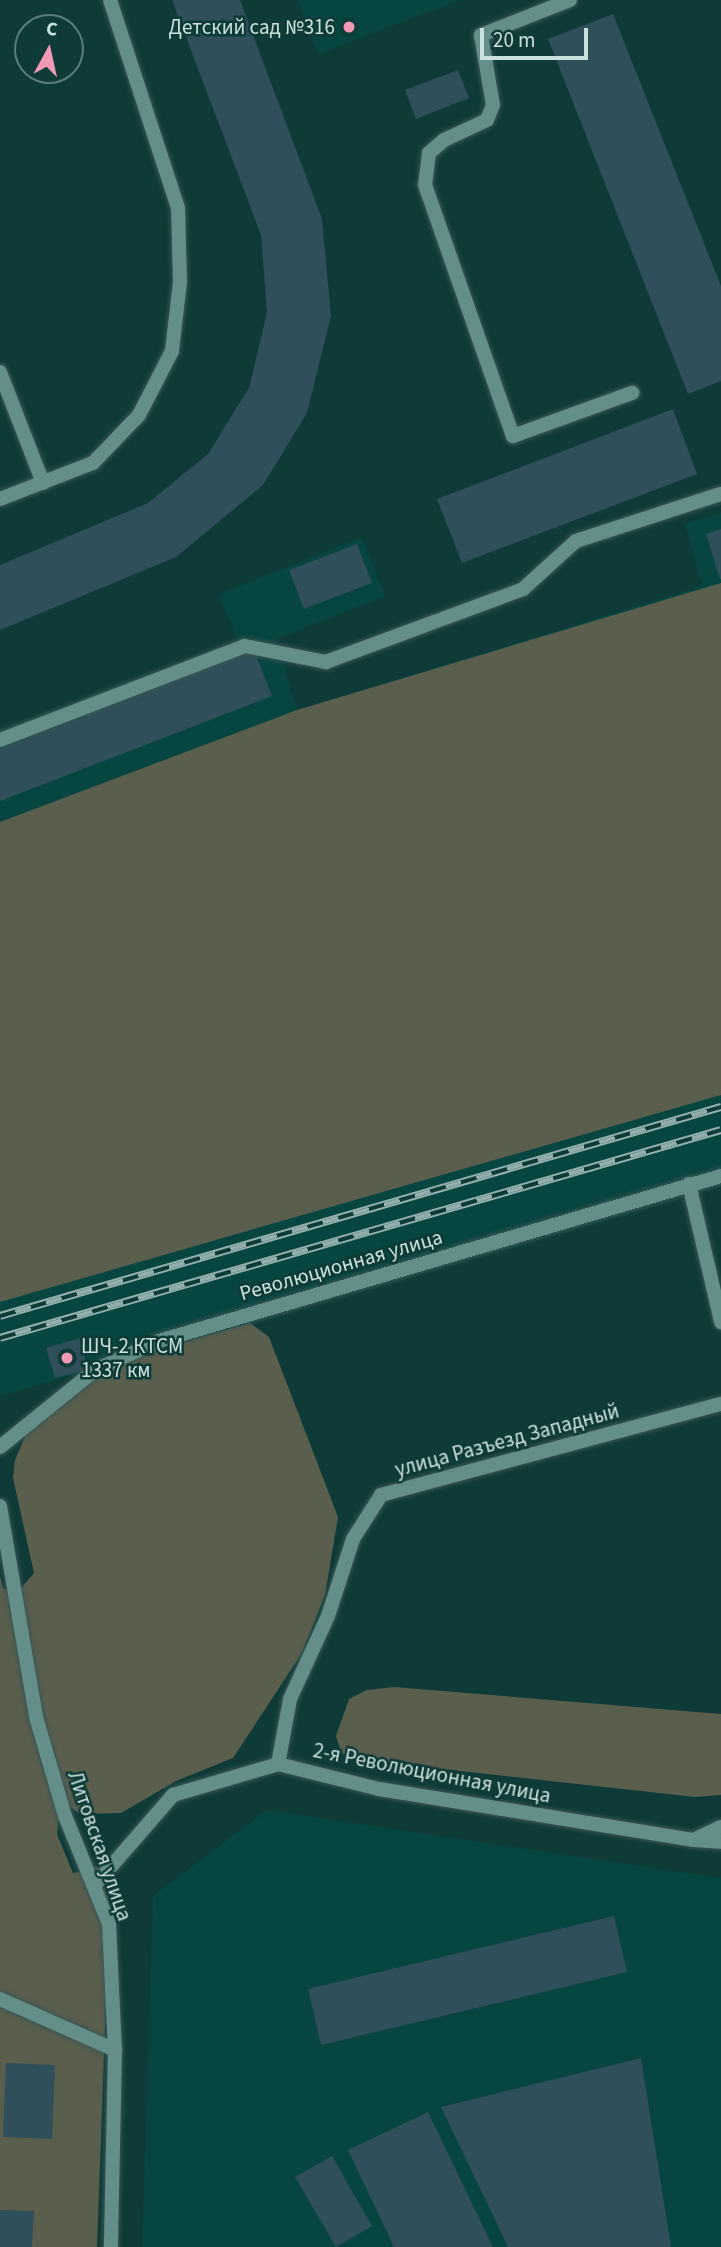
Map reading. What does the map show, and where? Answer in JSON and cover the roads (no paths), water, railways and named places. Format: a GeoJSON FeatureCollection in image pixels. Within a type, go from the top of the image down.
{"type":"FeatureCollection","features":[{"type":"Feature","properties":{"kind":"street"},"geometry":{"type":"LineString","coordinates":[[0,499],[93,463],[139,415],[172,351],[180,282],[178,208],[110,0]]}},
{"type":"Feature","properties":{"kind":"street"},"geometry":{"type":"LineString","coordinates":[[570,0],[481,34],[493,105],[487,120],[444,140],[429,153],[425,185],[513,436],[632,394]]}},
{"type":"Feature","properties":{"kind":"street"},"geometry":{"type":"LineString","coordinates":[[0,372],[43,483]]}},
{"type":"Feature","properties":{"kind":"street"},"geometry":{"type":"LineString","coordinates":[[0,740],[245,646],[326,662],[523,589],[576,541],[721,494]]}},
{"type":"Feature","properties":{"kind":"street","name":"Революционная улица"},"geometry":{"type":"LineString","coordinates":[[0,1447],[95,1370],[159,1341],[721,1176]]}},
{"type":"Feature","properties":{"kind":"street"},"geometry":{"type":"LineString","coordinates":[[689,1184],[721,1322]]}},
{"type":"Feature","properties":{"kind":"street","name":"улица Разъезд Западный"},"geometry":{"type":"LineString","coordinates":[[278,1764],[290,1699],[328,1616],[353,1539],[382,1495],[721,1404]]}},
{"type":"Feature","properties":{"kind":"street","name":"Литовская улица"},"geometry":{"type":"LineString","coordinates":[[0,1506],[36,1717],[65,1816],[109,1924],[115,2050],[111,2247]]}},
{"type":"Feature","properties":{"kind":"street"},"geometry":{"type":"LineString","coordinates":[[94,1886],[173,1795],[278,1764]]}},
{"type":"Feature","properties":{"kind":"street","name":"2-я Революционная улица"},"geometry":{"type":"LineString","coordinates":[[278,1764],[379,1789],[693,1840],[721,1842]]}},
{"type":"Feature","properties":{"kind":"street"},"geometry":{"type":"LineString","coordinates":[[693,1840],[721,1827]]}},
{"type":"Feature","properties":{"kind":"street"},"geometry":{"type":"LineString","coordinates":[[0,1998],[115,2050]]}},
{"type":"Feature","properties":{"kind":"railway"},"geometry":{"type":"LineString","coordinates":[[0,1316],[721,1107]]}},
{"type":"Feature","properties":{"kind":"railway"},"geometry":{"type":"LineString","coordinates":[[0,1338],[721,1130]]}},
{"type":"Feature","properties":{"kind":"place","name":"Детский сад №316"},"geometry":{"type":"Point","coordinates":[349,27]}},
{"type":"Feature","properties":{"kind":"place","name":"ШЧ-2 КТСМ 1337 км"},"geometry":{"type":"Point","coordinates":[67,1358]}}]}
